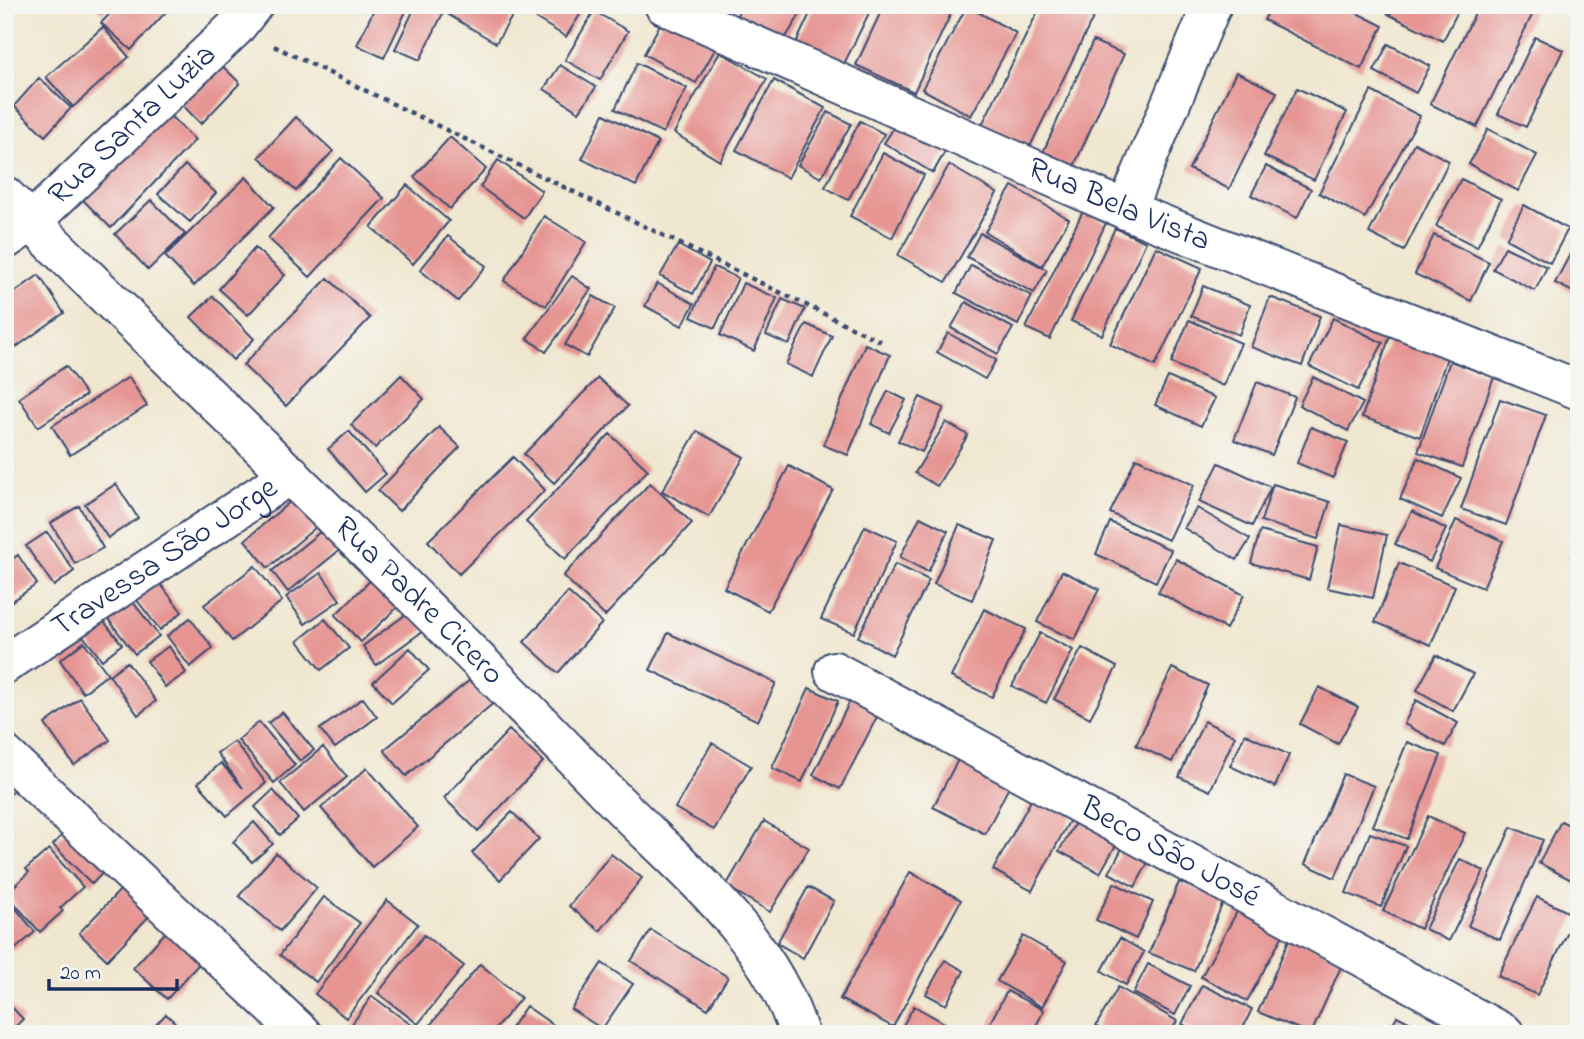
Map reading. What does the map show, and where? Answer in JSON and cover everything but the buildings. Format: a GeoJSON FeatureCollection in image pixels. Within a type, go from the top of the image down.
{"type":"FeatureCollection","features":[{"type":"Feature","properties":{"kind":"street","name":"Rua Bela Vista"},"geometry":{"type":"LineString","coordinates":[[664,5],[722,17],[1126,210],[1374,312],[1579,390]]}},
{"type":"Feature","properties":{"kind":"street"},"geometry":{"type":"LineString","coordinates":[[1126,210],[1212,5]]}},
{"type":"Feature","properties":{"kind":"street","name":"Rua Santa Luzia"},"geometry":{"type":"LineString","coordinates":[[14,219],[244,16]]}},
{"type":"Feature","properties":{"kind":"street","name":"Rua Padre Cicero"},"geometry":{"type":"LineString","coordinates":[[14,219],[291,474],[518,698],[731,918],[780,987],[799,1034]]}},
{"type":"Feature","properties":{"kind":"street","name":"Travessa São Jorge"},"geometry":{"type":"LineString","coordinates":[[5,664],[291,474]]}},
{"type":"Feature","properties":{"kind":"street","name":"Beco São José"},"geometry":{"type":"LineString","coordinates":[[834,671],[1505,1034]]}},
{"type":"Feature","properties":{"kind":"street"},"geometry":{"type":"LineString","coordinates":[[5,755],[302,1034]]}},
{"type":"Feature","properties":{"kind":"path"},"geometry":{"type":"LineString","coordinates":[[244,16],[882,342]]}}]}
